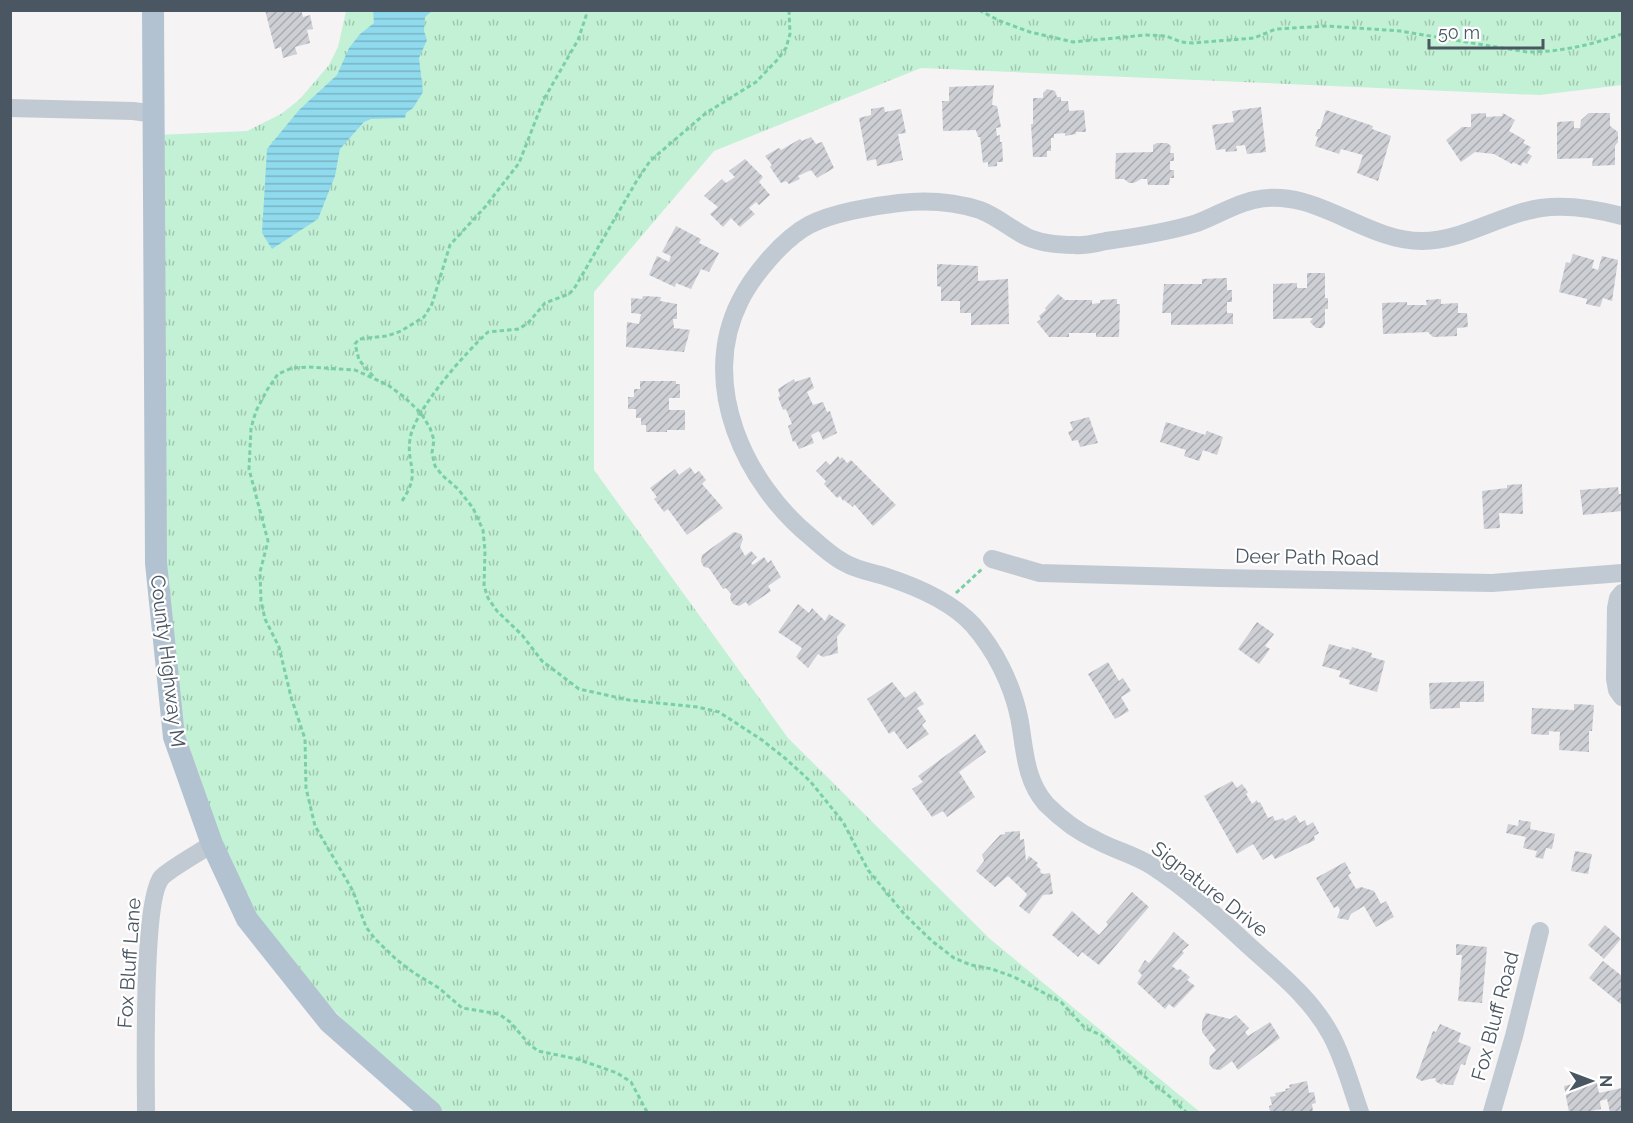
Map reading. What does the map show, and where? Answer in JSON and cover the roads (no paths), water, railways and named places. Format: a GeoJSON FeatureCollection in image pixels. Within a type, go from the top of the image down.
{"type":"FeatureCollection","features":[{"type":"Feature","properties":{"kind":"main road","name":"County Highway M"},"geometry":{"type":"LineString","coordinates":[[153,10],[156,563],[174,737],[212,844],[247,919],[329,1022],[430,1113]]}},
{"type":"Feature","properties":{"kind":"main road","name":"County Highway M"},"geometry":{"type":"LineString","coordinates":[[154,194],[168,10]]}},
{"type":"Feature","properties":{"kind":"street"},"geometry":{"type":"LineString","coordinates":[[10,108],[133,111],[155,114]]}},
{"type":"Feature","properties":{"kind":"street","name":"Signature Drive"},"geometry":{"type":"LineString","coordinates":[[1360,1113],[1344,1065],[1331,1036],[1306,998],[1218,917],[1150,865],[1093,839],[1046,804],[1034,787],[1025,761],[1018,711],[1005,676],[983,637],[970,622],[946,603],[891,578],[848,565],[835,557],[790,519],[756,476],[739,443],[728,410],[725,385],[726,339],[731,320],[748,286],[762,266],[806,226],[853,212],[899,203],[952,204],[984,211],[1028,238],[1078,246],[1194,224],[1254,200],[1280,198],[1311,204],[1373,230],[1422,241],[1448,238],[1543,208],[1589,207],[1623,216]]}},
{"type":"Feature","properties":{"kind":"street","name":"Deer Path Road"},"geometry":{"type":"LineString","coordinates":[[992,559],[1040,573],[1230,579],[1492,583],[1621,573]]}},
{"type":"Feature","properties":{"kind":"street"},"geometry":{"type":"LineString","coordinates":[[1621,573],[1623,592],[1618,598],[1616,608],[1619,678],[1617,690],[1623,697]]}},
{"type":"Feature","properties":{"kind":"street","name":"Fox Bluff Lane"},"geometry":{"type":"LineString","coordinates":[[146,1113],[145,1008],[154,895],[162,877],[212,844]]}},
{"type":"Feature","properties":{"kind":"street","name":"Fox Bluff Road"},"geometry":{"type":"LineString","coordinates":[[1492,1113],[1540,930]]}},
{"type":"Feature","properties":{"kind":"water"},"geometry":{"type":"Polygon","coordinates":[[[373,11],[432,11],[425,17],[424,31],[427,40],[419,58],[423,92],[413,108],[406,113],[405,118],[371,119],[364,122],[340,149],[335,176],[318,219],[272,249],[262,233],[267,149],[299,110],[337,75],[349,48],[360,34],[374,23],[373,11]]]}}]}
